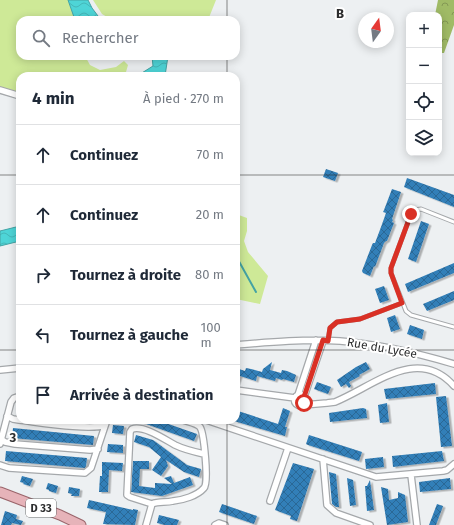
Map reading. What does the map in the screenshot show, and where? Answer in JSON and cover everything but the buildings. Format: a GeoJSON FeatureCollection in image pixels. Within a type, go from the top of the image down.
{"type":"FeatureCollection","features":[{"type":"Feature","properties":{"kind":"main road","name":"D 33"},"geometry":{"type":"LineString","coordinates":[[0,492],[60,515],[81,525]]}},
{"type":"Feature","properties":{"kind":"street"},"geometry":{"type":"LineString","coordinates":[[0,90],[16,95]]}},
{"type":"Feature","properties":{"kind":"street"},"geometry":{"type":"LineString","coordinates":[[316,340],[296,398],[299,406],[304,400],[325,341]]}},
{"type":"Feature","properties":{"kind":"street","name":"Rue du Lycée"},"geometry":{"type":"LineString","coordinates":[[240,345],[316,340],[380,346],[454,364]]}},
{"type":"Feature","properties":{"kind":"street"},"geometry":{"type":"LineString","coordinates":[[0,370],[16,368]]}},
{"type":"Feature","properties":{"kind":"street"},"geometry":{"type":"LineString","coordinates":[[240,391],[296,398],[302,395],[304,400],[315,404],[335,402],[390,374],[406,369],[421,368],[438,374],[454,386]]}},
{"type":"Feature","properties":{"kind":"street"},"geometry":{"type":"LineString","coordinates":[[16,397],[11,402],[1,442],[90,450],[98,449]]}},
{"type":"Feature","properties":{"kind":"street"},"geometry":{"type":"LineString","coordinates":[[7,416],[16,420]]}},
{"type":"Feature","properties":{"kind":"street"},"geometry":{"type":"LineString","coordinates":[[57,424],[85,427],[100,427],[104,424]]}},
{"type":"Feature","properties":{"kind":"street"},"geometry":{"type":"LineString","coordinates":[[0,465],[9,468],[85,474],[91,468],[106,424]]}},
{"type":"Feature","properties":{"kind":"street"},"geometry":{"type":"LineString","coordinates":[[194,424],[201,428],[207,471],[207,483],[205,488],[192,497],[173,501],[156,502],[152,504],[130,498],[127,495],[130,439],[132,429],[135,428],[144,430],[158,435],[175,445],[204,454]]}},
{"type":"Feature","properties":{"kind":"street"},"geometry":{"type":"LineString","coordinates":[[218,424],[376,477],[443,471],[447,470],[454,464]]}},
{"type":"Feature","properties":{"kind":"street"},"geometry":{"type":"LineString","coordinates":[[270,501],[288,448]]}},
{"type":"Feature","properties":{"kind":"street"},"geometry":{"type":"LineString","coordinates":[[323,459],[325,500],[327,505],[336,513],[370,525]]}},
{"type":"Feature","properties":{"kind":"street"},"geometry":{"type":"LineString","coordinates":[[411,475],[417,525]]}},
{"type":"Feature","properties":{"kind":"street"},"geometry":{"type":"LineString","coordinates":[[146,525],[152,504]]}},
{"type":"Feature","properties":{"kind":"street"},"geometry":{"type":"LineString","coordinates":[[215,525],[219,523],[225,525]]}},
{"type":"Feature","properties":{"kind":"lane"},"geometry":{"type":"LineString","coordinates":[[454,222],[421,209],[415,210],[412,213],[391,268],[391,273],[406,311],[411,314],[454,327]]}},
{"type":"Feature","properties":{"kind":"lane"},"geometry":{"type":"LineString","coordinates":[[325,341],[330,328],[337,322],[360,319],[402,303]]}},
{"type":"Feature","properties":{"kind":"green space"},"geometry":{"type":"Polygon","coordinates":[[[0,0],[68,0],[74,16],[16,16],[16,60],[87,60],[90,65],[100,70],[116,67],[124,61],[128,65],[126,72],[16,72],[16,93],[0,87],[0,0]]]}},
{"type":"Feature","properties":{"kind":"green space"},"geometry":{"type":"Polygon","coordinates":[[[93,0],[216,0],[210,16],[105,16],[102,14],[93,0]]]}},
{"type":"Feature","properties":{"kind":"green space"},"geometry":{"type":"Polygon","coordinates":[[[438,0],[454,0],[454,25],[444,53],[442,53],[442,12],[436,12],[438,0]]]}},
{"type":"Feature","properties":{"kind":"green space"},"geometry":{"type":"Polygon","coordinates":[[[240,215],[247,218],[247,231],[244,241],[248,252],[268,276],[260,304],[240,300],[240,215]]]}},
{"type":"Feature","properties":{"kind":"water"},"geometry":{"type":"Polygon","coordinates":[[[68,0],[88,0],[98,16],[74,16],[68,0]]]}},
{"type":"Feature","properties":{"kind":"water"},"geometry":{"type":"Polygon","coordinates":[[[152,60],[167,60],[166,72],[143,72],[153,66],[152,60]]]}},
{"type":"Feature","properties":{"kind":"water"},"geometry":{"type":"Polygon","coordinates":[[[16,227],[16,242],[0,246],[0,231],[16,227]]]}},
{"type":"Feature","properties":{"kind":"waterway"},"geometry":{"type":"LineString","coordinates":[[240,263],[256,292]]}},
{"type":"Feature","properties":{"kind":"route"},"geometry":{"type":"LineString","coordinates":[[304,403],[306,400],[304,397],[323,340],[328,341],[330,328],[333,324],[337,322],[360,319],[402,303],[391,273],[391,268],[411,214]]}}]}
